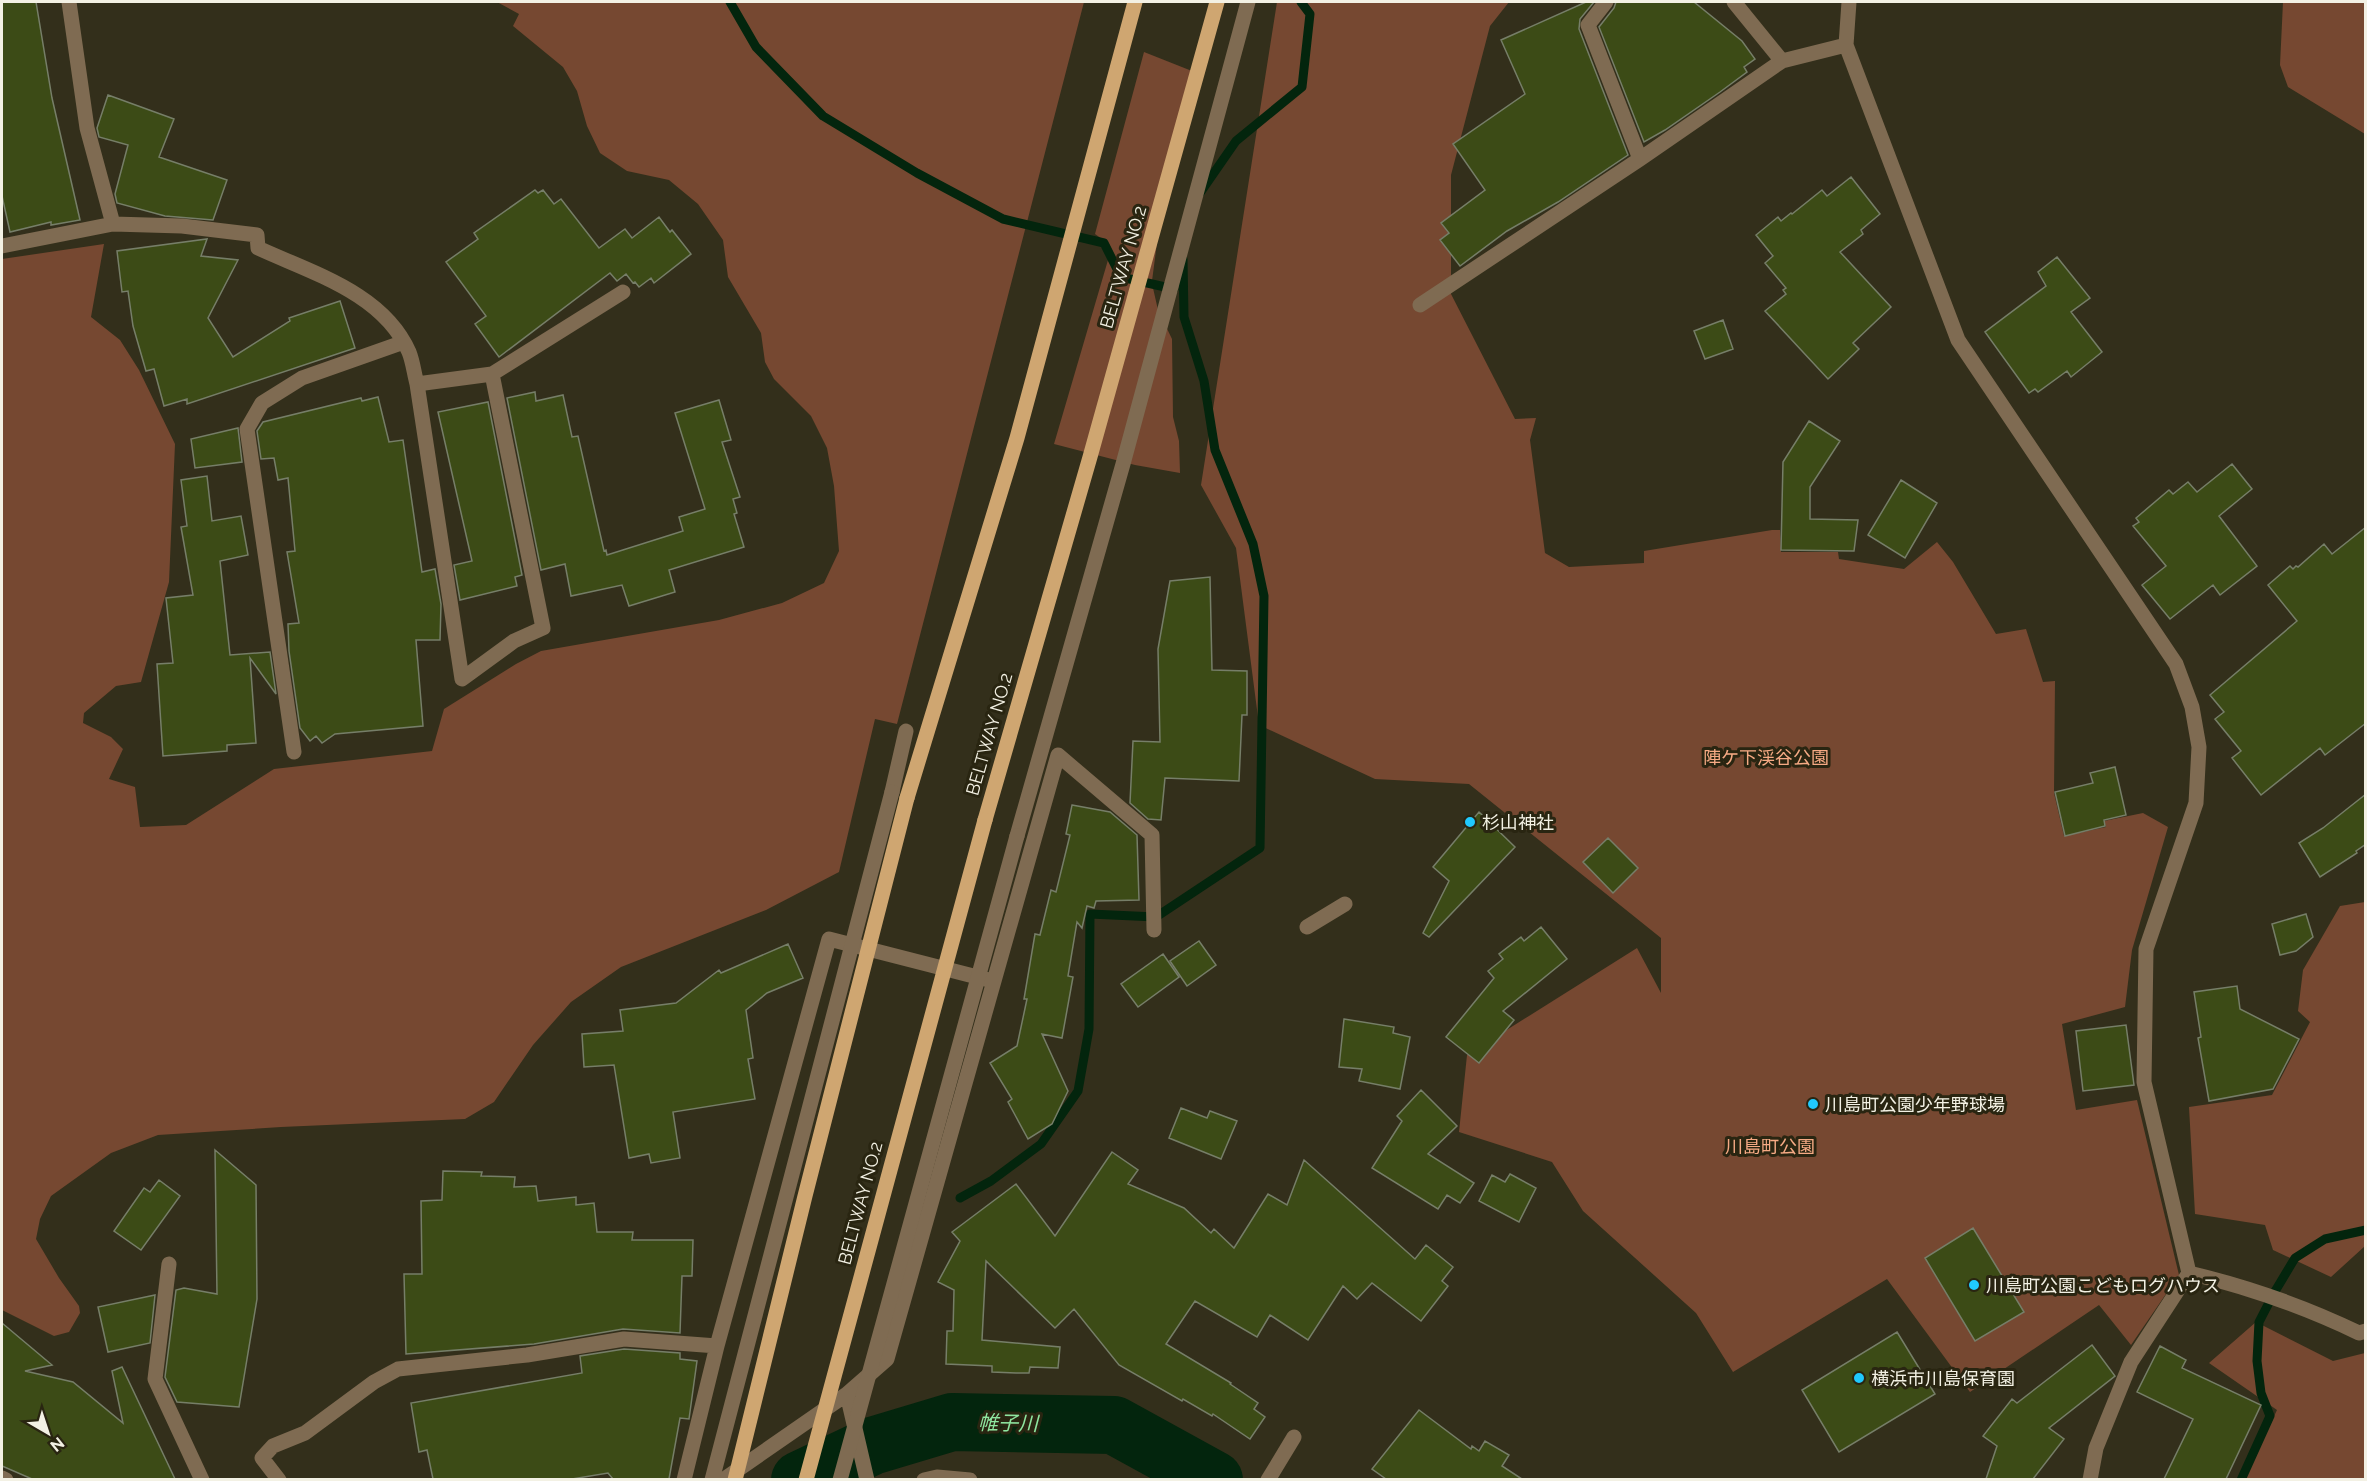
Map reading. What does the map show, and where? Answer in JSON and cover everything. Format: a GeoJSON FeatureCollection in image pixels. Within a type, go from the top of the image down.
{"type":"FeatureCollection","features":[{"type":"Feature","properties":{"kind":"main road"},"geometry":{"type":"LineString","coordinates":[[735,1479],[807,1185],[907,798],[1017,438],[1135,2]]}},
{"type":"Feature","properties":{"kind":"main road","name":"BELTWAY NO.2"},"geometry":{"type":"LineString","coordinates":[[806,1479],[985,820],[1090,458],[1217,2]]}},
{"type":"Feature","properties":{"kind":"street"},"geometry":{"type":"LineString","coordinates":[[69,2],[87,128],[113,224]]}},
{"type":"Feature","properties":{"kind":"street"},"geometry":{"type":"LineString","coordinates":[[840,1479],[1017,836],[1123,464],[1248,2]]}},
{"type":"Feature","properties":{"kind":"street"},"geometry":{"type":"LineString","coordinates":[[1606,2],[1588,26],[1640,159]]}},
{"type":"Feature","properties":{"kind":"street"},"geometry":{"type":"LineString","coordinates":[[1734,2],[1782,61]]}},
{"type":"Feature","properties":{"kind":"street"},"geometry":{"type":"LineString","coordinates":[[1849,2],[1846,45],[1958,340],[2176,664],[2192,707],[2199,747],[2196,803],[2146,949],[2144,1082],[2189,1273],[2131,1362],[2096,1448],[2090,1479]]}},
{"type":"Feature","properties":{"kind":"street"},"geometry":{"type":"LineString","coordinates":[[1420,305],[1640,159],[1782,61],[1846,45]]}},
{"type":"Feature","properties":{"kind":"street"},"geometry":{"type":"LineString","coordinates":[[2,246],[113,224],[182,226],[258,235],[258,248],[358,293],[390,324],[410,354],[417,384],[462,679],[513,641],[543,628],[492,374]]}},
{"type":"Feature","properties":{"kind":"street"},"geometry":{"type":"LineString","coordinates":[[417,384],[492,374],[623,292]]}},
{"type":"Feature","properties":{"kind":"street"},"geometry":{"type":"LineString","coordinates":[[294,752],[247,429],[262,403],[302,378],[404,342]]}},
{"type":"Feature","properties":{"kind":"street"},"geometry":{"type":"LineString","coordinates":[[712,1479],[906,731]]}},
{"type":"Feature","properties":{"kind":"street"},"geometry":{"type":"LineString","coordinates":[[723,1479],[847,1394],[887,1359],[1058,755],[1152,835],[1154,926]]}},
{"type":"Feature","properties":{"kind":"street"},"geometry":{"type":"LineString","coordinates":[[1307,927],[1345,904]]}},
{"type":"Feature","properties":{"kind":"street"},"geometry":{"type":"LineString","coordinates":[[684,1479],[717,1346],[829,939],[994,981]]}},
{"type":"Feature","properties":{"kind":"street"},"geometry":{"type":"LineString","coordinates":[[169,1264],[155,1379],[201,1479]]}},
{"type":"Feature","properties":{"kind":"street"},"geometry":{"type":"LineString","coordinates":[[2189,1273],[2228,1282],[2324,1316],[2359,1333],[2366,1331]]}},
{"type":"Feature","properties":{"kind":"street"},"geometry":{"type":"LineString","coordinates":[[279,1479],[262,1458],[273,1446],[305,1433],[374,1382],[398,1369],[527,1354],[624,1339],[717,1346]]}},
{"type":"Feature","properties":{"kind":"street"},"geometry":{"type":"LineString","coordinates":[[847,1394],[867,1479]]}},
{"type":"Feature","properties":{"kind":"street"},"geometry":{"type":"LineString","coordinates":[[1269,1479],[1294,1437]]}},
{"type":"Feature","properties":{"kind":"street"},"geometry":{"type":"LineString","coordinates":[[924,1479],[938,1477],[970,1479]]}},
{"type":"Feature","properties":{"kind":"green space"},"geometry":{"type":"Polygon","coordinates":[[[497,2],[1084,2],[897,724],[875,719],[839,872],[766,910],[621,967],[571,1002],[533,1045],[494,1102],[465,1119],[158,1135],[111,1153],[51,1196],[40,1219],[36,1239],[79,1306],[80,1313],[69,1332],[54,1336],[2,1310],[2,259],[104,244],[91,317],[120,340],[139,370],[175,444],[169,582],[141,682],[116,686],[84,713],[83,723],[111,737],[123,749],[109,779],[135,787],[140,827],[186,825],[274,769],[432,751],[444,709],[541,651],[719,620],[782,603],[824,583],[839,551],[834,486],[827,448],[811,416],[774,379],[765,362],[761,333],[728,277],[723,240],[698,204],[669,180],[627,171],[600,153],[587,126],[577,91],[563,67],[513,26],[519,14],[497,2]]]}},
{"type":"Feature","properties":{"kind":"green space","name":"陣ケ下渓谷公園"},"geometry":{"type":"Polygon","coordinates":[[[1277,2],[1509,2],[1490,26],[1451,175],[1451,294],[1515,419],[1536,418],[1530,440],[1545,553],[1569,567],[1644,563],[1644,551],[1780,530],[1781,552],[1838,552],[1839,559],[1904,569],[1937,542],[1953,562],[1996,634],[2026,629],[2043,682],[2055,681],[2054,793],[2064,836],[2106,827],[2104,821],[2143,813],[2168,827],[2132,950],[2125,1007],[2062,1024],[2076,1110],[2137,1100],[2179,1275],[2131,1345],[2099,1305],[1970,1392],[1887,1279],[1733,1372],[1696,1313],[1583,1211],[1552,1162],[1459,1132],[1467,1055],[1637,948],[1661,993],[1661,938],[1469,784],[1375,779],[1259,725],[1236,548],[1201,485],[1277,2]]]}},
{"type":"Feature","properties":{"kind":"green space"},"geometry":{"type":"Polygon","coordinates":[[[2283,2],[2365,2],[2365,134],[2288,87],[2280,65],[2283,2]]]}},
{"type":"Feature","properties":{"kind":"green space"},"geometry":{"type":"Polygon","coordinates":[[[1144,52],[1197,73],[1160,220],[1152,281],[1123,273],[1109,244],[1095,234],[1144,52]]]}},
{"type":"Feature","properties":{"kind":"green space"},"geometry":{"type":"Polygon","coordinates":[[[1108,260],[1119,279],[1153,288],[1158,310],[1172,339],[1173,417],[1179,441],[1180,473],[1135,465],[1054,444],[1108,260]]]}},
{"type":"Feature","properties":{"kind":"green space"},"geometry":{"type":"Polygon","coordinates":[[[2365,902],[2365,1246],[2331,1277],[2273,1250],[2265,1225],[2195,1214],[2189,1107],[2272,1095],[2310,1022],[2298,1011],[2303,970],[2340,906],[2365,902]]]}},
{"type":"Feature","properties":{"kind":"green space"},"geometry":{"type":"Polygon","coordinates":[[[2256,1322],[2333,1361],[2365,1353],[2365,1479],[2244,1479],[2277,1410],[2209,1363],[2256,1322]]]}},
{"type":"Feature","properties":{"kind":"building"},"geometry":{"type":"Polygon","coordinates":[[[2,2],[36,2],[52,98],[80,220],[51,225],[51,222],[10,232],[2,196],[2,2]]]}},
{"type":"Feature","properties":{"kind":"building"},"geometry":{"type":"Polygon","coordinates":[[[1586,2],[1594,2],[1580,19],[1579,29],[1628,155],[1558,202],[1507,231],[1460,266],[1440,240],[1449,233],[1441,223],[1485,190],[1453,144],[1525,94],[1501,40],[1586,2]]]}},
{"type":"Feature","properties":{"kind":"building"},"geometry":{"type":"Polygon","coordinates":[[[1616,2],[1694,2],[1742,41],[1755,59],[1744,67],[1747,72],[1665,130],[1644,142],[1599,27],[1616,2]]]}},
{"type":"Feature","properties":{"kind":"building"},"geometry":{"type":"Polygon","coordinates":[[[108,95],[174,119],[159,157],[227,180],[213,220],[165,216],[117,203],[115,194],[128,145],[99,137],[97,128],[108,95]]]}},
{"type":"Feature","properties":{"kind":"building"},"geometry":{"type":"Polygon","coordinates":[[[1851,177],[1880,214],[1861,230],[1863,234],[1840,252],[1891,307],[1853,343],[1859,349],[1828,379],[1765,311],[1786,294],[1783,290],[1786,288],[1765,263],[1773,256],[1756,235],[1778,217],[1781,221],[1792,214],[1822,190],[1827,196],[1851,177]]]}},
{"type":"Feature","properties":{"kind":"building"},"geometry":{"type":"Polygon","coordinates":[[[535,190],[538,193],[543,190],[554,204],[561,199],[599,248],[625,229],[632,238],[659,217],[691,254],[654,283],[651,278],[639,287],[626,274],[617,281],[610,273],[499,357],[475,324],[486,316],[446,262],[478,239],[474,233],[535,190]]]}},
{"type":"Feature","properties":{"kind":"building"},"geometry":{"type":"Polygon","coordinates":[[[207,239],[201,256],[238,260],[208,318],[233,357],[290,321],[289,318],[340,301],[355,348],[187,404],[187,399],[164,406],[154,369],[146,371],[133,326],[128,291],[122,292],[117,251],[207,239]]]}},
{"type":"Feature","properties":{"kind":"building"},"geometry":{"type":"Polygon","coordinates":[[[2057,257],[2090,298],[2071,312],[2102,352],[2071,377],[2067,371],[2038,392],[2035,389],[2029,393],[1985,332],[2046,286],[2038,272],[2057,257]]]}},
{"type":"Feature","properties":{"kind":"building"},"geometry":{"type":"Polygon","coordinates":[[[1723,320],[1733,349],[1705,359],[1694,331],[1723,320]]]}},
{"type":"Feature","properties":{"kind":"building"},"geometry":{"type":"Polygon","coordinates":[[[535,392],[536,401],[563,395],[572,437],[578,436],[604,551],[606,550],[607,555],[683,531],[679,517],[705,509],[675,413],[719,400],[731,440],[722,442],[740,497],[733,499],[737,513],[734,514],[744,547],[669,570],[675,592],[629,606],[622,585],[571,596],[565,564],[541,570],[507,398],[535,392]]]}},
{"type":"Feature","properties":{"kind":"building"},"geometry":{"type":"Polygon","coordinates":[[[378,397],[389,442],[403,440],[422,572],[435,569],[441,604],[440,640],[416,640],[423,726],[335,734],[322,743],[316,736],[310,741],[300,728],[289,651],[288,624],[299,623],[287,552],[295,551],[288,478],[278,480],[274,458],[261,459],[257,431],[263,422],[361,398],[362,401],[378,397]]]}},
{"type":"Feature","properties":{"kind":"building"},"geometry":{"type":"Polygon","coordinates":[[[488,402],[522,575],[515,577],[517,586],[460,600],[454,565],[472,561],[438,412],[488,402]]]}},
{"type":"Feature","properties":{"kind":"building"},"geometry":{"type":"Polygon","coordinates":[[[1809,421],[1840,441],[1810,487],[1810,519],[1858,520],[1854,551],[1781,550],[1783,462],[1809,421]]]}},
{"type":"Feature","properties":{"kind":"building"},"geometry":{"type":"Polygon","coordinates":[[[238,428],[242,462],[195,468],[191,439],[238,428]]]}},
{"type":"Feature","properties":{"kind":"building"},"geometry":{"type":"Polygon","coordinates":[[[2232,464],[2252,489],[2219,516],[2257,566],[2220,595],[2213,585],[2170,619],[2142,585],[2166,566],[2133,526],[2139,522],[2136,518],[2169,490],[2173,494],[2188,482],[2197,492],[2232,464]]]}},
{"type":"Feature","properties":{"kind":"building"},"geometry":{"type":"Polygon","coordinates":[[[207,476],[212,521],[241,516],[248,555],[220,561],[230,655],[270,652],[276,694],[250,658],[256,743],[227,745],[227,751],[163,756],[157,664],[173,663],[166,598],[193,595],[181,527],[187,526],[181,480],[207,476]]]}},
{"type":"Feature","properties":{"kind":"building"},"geometry":{"type":"Polygon","coordinates":[[[1901,480],[1937,503],[1905,558],[1868,535],[1901,480]]]}},
{"type":"Feature","properties":{"kind":"building"},"geometry":{"type":"Polygon","coordinates":[[[2366,527],[2366,723],[2325,755],[2320,748],[2261,795],[2232,758],[2241,751],[2215,719],[2224,712],[2210,695],[2297,621],[2268,585],[2290,566],[2293,569],[2298,567],[2324,544],[2332,554],[2366,527]]]}},
{"type":"Feature","properties":{"kind":"building"},"geometry":{"type":"Polygon","coordinates":[[[1210,577],[1212,670],[1247,671],[1247,715],[1242,715],[1239,781],[1165,778],[1161,820],[1148,819],[1130,803],[1133,741],[1160,742],[1158,649],[1170,581],[1210,577]]]}},
{"type":"Feature","properties":{"kind":"building"},"geometry":{"type":"Polygon","coordinates":[[[2115,767],[2126,815],[2104,820],[2105,826],[2065,836],[2055,792],[2093,783],[2090,773],[2115,767]]]}},
{"type":"Feature","properties":{"kind":"building"},"geometry":{"type":"Polygon","coordinates":[[[2366,794],[2366,844],[2356,851],[2357,853],[2320,877],[2299,843],[2323,828],[2366,794]]]}},
{"type":"Feature","properties":{"kind":"building"},"geometry":{"type":"Polygon","coordinates":[[[1072,805],[1110,812],[1137,835],[1139,900],[1096,901],[1094,908],[1087,906],[1082,928],[1077,922],[1068,976],[1073,977],[1062,1038],[1042,1034],[1068,1091],[1052,1124],[1028,1139],[1008,1102],[1012,1099],[990,1063],[1017,1046],[1027,999],[1024,999],[1035,934],[1040,935],[1051,890],[1056,892],[1070,835],[1066,834],[1072,805]]]}},
{"type":"Feature","properties":{"kind":"building","name":"杉山神社"},"geometry":{"type":"Polygon","coordinates":[[[1479,812],[1515,847],[1429,937],[1423,933],[1449,881],[1433,867],[1479,812]]]}},
{"type":"Feature","properties":{"kind":"building"},"geometry":{"type":"Polygon","coordinates":[[[1608,838],[1638,868],[1613,893],[1583,862],[1608,838]]]}},
{"type":"Feature","properties":{"kind":"building"},"geometry":{"type":"Polygon","coordinates":[[[2306,914],[2313,937],[2296,951],[2280,955],[2272,924],[2306,914]]]}},
{"type":"Feature","properties":{"kind":"building"},"geometry":{"type":"Polygon","coordinates":[[[1541,927],[1567,959],[1503,1011],[1514,1020],[1479,1063],[1446,1037],[1494,978],[1488,971],[1503,959],[1499,954],[1521,937],[1524,941],[1541,927]]]}},
{"type":"Feature","properties":{"kind":"building"},"geometry":{"type":"Polygon","coordinates":[[[1199,941],[1216,965],[1187,986],[1170,961],[1199,941]]]}},
{"type":"Feature","properties":{"kind":"building"},"geometry":{"type":"Polygon","coordinates":[[[788,944],[803,978],[767,993],[746,1010],[753,1058],[748,1059],[755,1099],[673,1112],[680,1158],[651,1163],[649,1154],[629,1158],[614,1065],[584,1067],[582,1034],[623,1031],[620,1010],[676,1003],[719,970],[721,973],[788,944]]]}},
{"type":"Feature","properties":{"kind":"building"},"geometry":{"type":"Polygon","coordinates":[[[1163,954],[1179,977],[1138,1007],[1121,984],[1163,954]]]}},
{"type":"Feature","properties":{"kind":"building"},"geometry":{"type":"Polygon","coordinates":[[[2237,986],[2240,1009],[2299,1039],[2273,1089],[2209,1101],[2198,1038],[2201,1037],[2194,992],[2237,986]]]}},
{"type":"Feature","properties":{"kind":"building"},"geometry":{"type":"Polygon","coordinates":[[[1344,1019],[1394,1027],[1393,1033],[1410,1037],[1400,1089],[1359,1081],[1362,1069],[1339,1067],[1344,1019]]]}},
{"type":"Feature","properties":{"kind":"building"},"geometry":{"type":"Polygon","coordinates":[[[2126,1025],[2134,1085],[2083,1091],[2076,1031],[2126,1025]]]}},
{"type":"Feature","properties":{"kind":"building"},"geometry":{"type":"Polygon","coordinates":[[[1421,1090],[1457,1126],[1428,1154],[1474,1183],[1460,1203],[1447,1195],[1438,1209],[1372,1168],[1402,1121],[1397,1116],[1421,1090]]]}},
{"type":"Feature","properties":{"kind":"building"},"geometry":{"type":"Polygon","coordinates":[[[1181,1108],[1207,1118],[1210,1111],[1237,1121],[1221,1159],[1169,1138],[1181,1108]]]}},
{"type":"Feature","properties":{"kind":"building"},"geometry":{"type":"Polygon","coordinates":[[[215,1150],[256,1185],[257,1299],[239,1407],[177,1402],[165,1377],[176,1290],[184,1288],[217,1294],[215,1150]]]}},
{"type":"Feature","properties":{"kind":"building"},"geometry":{"type":"Polygon","coordinates":[[[1112,1152],[1138,1170],[1128,1184],[1184,1208],[1211,1233],[1214,1229],[1234,1248],[1268,1194],[1287,1205],[1304,1160],[1415,1259],[1426,1245],[1453,1267],[1442,1281],[1448,1286],[1421,1321],[1372,1283],[1357,1299],[1343,1286],[1308,1340],[1270,1315],[1257,1337],[1195,1301],[1166,1344],[1231,1383],[1258,1403],[1254,1409],[1265,1417],[1250,1439],[1213,1414],[1212,1416],[1183,1399],[1182,1401],[1119,1365],[1074,1309],[1055,1328],[986,1261],[982,1340],[1060,1347],[1058,1368],[1030,1367],[1029,1373],[1016,1373],[992,1372],[992,1366],[946,1364],[947,1331],[953,1331],[954,1290],[938,1282],[960,1241],[952,1232],[1016,1184],[1055,1236],[1112,1152]]]}},
{"type":"Feature","properties":{"kind":"building"},"geometry":{"type":"Polygon","coordinates":[[[443,1171],[482,1172],[481,1176],[515,1177],[514,1187],[536,1186],[538,1201],[576,1197],[576,1205],[594,1203],[597,1232],[633,1232],[632,1240],[693,1240],[692,1276],[682,1276],[680,1333],[623,1329],[534,1344],[406,1354],[404,1274],[422,1274],[421,1201],[442,1200],[443,1171]]]}},
{"type":"Feature","properties":{"kind":"building"},"geometry":{"type":"Polygon","coordinates":[[[1510,1174],[1536,1188],[1519,1222],[1479,1201],[1492,1175],[1505,1182],[1510,1174]]]}},
{"type":"Feature","properties":{"kind":"building"},"geometry":{"type":"Polygon","coordinates":[[[159,1180],[180,1196],[141,1250],[114,1231],[144,1188],[150,1192],[159,1180]]]}},
{"type":"Feature","properties":{"kind":"building","name":"川島町公園こどもログハウス"},"geometry":{"type":"Polygon","coordinates":[[[1973,1228],[2024,1312],[1975,1341],[1925,1258],[1973,1228]]]}},
{"type":"Feature","properties":{"kind":"building"},"geometry":{"type":"Polygon","coordinates":[[[155,1295],[150,1343],[108,1352],[98,1307],[155,1295]]]}},
{"type":"Feature","properties":{"kind":"building"},"geometry":{"type":"Polygon","coordinates":[[[2,1323],[52,1365],[25,1371],[73,1382],[123,1423],[112,1371],[122,1367],[175,1479],[32,1479],[2,1466],[2,1323]]]}},
{"type":"Feature","properties":{"kind":"building"},"geometry":{"type":"Polygon","coordinates":[[[1897,1332],[1935,1394],[1839,1452],[1802,1390],[1897,1332]]]}},
{"type":"Feature","properties":{"kind":"building"},"geometry":{"type":"Polygon","coordinates":[[[2092,1345],[2115,1376],[2049,1428],[2064,1439],[2033,1479],[1986,1479],[1997,1446],[1983,1436],[2012,1399],[2017,1403],[2092,1345]]]}},
{"type":"Feature","properties":{"kind":"building"},"geometry":{"type":"Polygon","coordinates":[[[2160,1346],[2186,1360],[2182,1368],[2261,1405],[2226,1479],[2164,1479],[2193,1419],[2137,1392],[2160,1346]]]}},
{"type":"Feature","properties":{"kind":"building"},"geometry":{"type":"Polygon","coordinates":[[[624,1349],[680,1353],[680,1359],[697,1361],[689,1419],[680,1418],[669,1479],[613,1479],[608,1473],[572,1479],[433,1479],[427,1450],[419,1452],[411,1403],[582,1373],[580,1356],[624,1349]]]}},
{"type":"Feature","properties":{"kind":"building"},"geometry":{"type":"Polygon","coordinates":[[[1419,1410],[1471,1449],[1472,1446],[1479,1451],[1485,1441],[1509,1455],[1502,1466],[1522,1479],[1386,1479],[1372,1469],[1419,1410]]]}},
{"type":"Feature","properties":{"kind":"waterway"},"geometry":{"type":"LineString","coordinates":[[730,2],[756,47],[823,116],[917,173],[1003,219],[1104,243],[1121,277],[1174,289]]}},
{"type":"Feature","properties":{"kind":"waterway"},"geometry":{"type":"LineString","coordinates":[[1200,193],[1236,141],[1302,87],[1310,14],[1301,2]]}},
{"type":"Feature","properties":{"kind":"waterway"},"geometry":{"type":"LineString","coordinates":[[960,1198],[991,1181],[1041,1144],[1078,1091],[1089,1029],[1090,914],[1156,917],[1260,848],[1264,596],[1253,544],[1215,450],[1204,381],[1184,317],[1183,259]]}},
{"type":"Feature","properties":{"kind":"waterway"},"geometry":{"type":"LineString","coordinates":[[2241,1480],[2270,1416],[2261,1393],[2257,1361],[2259,1322],[2295,1258],[2325,1239],[2366,1230]]}},
{"type":"Feature","properties":{"kind":"waterway","name":"帷子川"},"geometry":{"type":"LineString","coordinates":[[800,1480],[872,1446],[952,1422],[1114,1425],[1214,1480]]}},
{"type":"Feature","properties":{"kind":"place","name":"杉山神社"},"geometry":{"type":"Point","coordinates":[1470,822]}},
{"type":"Feature","properties":{"kind":"place","name":"川島町公園少年野球場"},"geometry":{"type":"Point","coordinates":[1813,1104]}},
{"type":"Feature","properties":{"kind":"place","name":"川島町公園こどもログハウス"},"geometry":{"type":"Point","coordinates":[1974,1285]}},
{"type":"Feature","properties":{"kind":"place","name":"横浜市川島保育園"},"geometry":{"type":"Point","coordinates":[1859,1378]}},
{"type":"Feature","properties":{"kind":"park label","name":"川島町公園"},"geometry":{"type":"Point","coordinates":[1770,1146]}}]}
